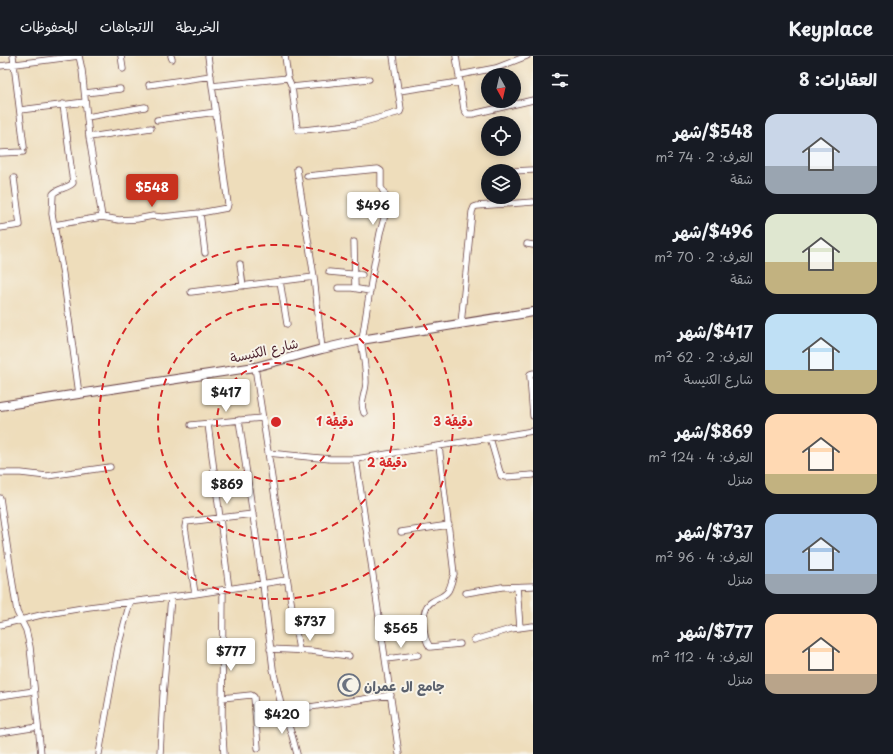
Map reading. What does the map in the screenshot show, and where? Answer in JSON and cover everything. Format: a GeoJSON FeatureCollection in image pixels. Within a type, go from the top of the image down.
{"type":"FeatureCollection","features":[{"type":"Feature","properties":{"kind":"main road","name":"شارع الكنيسة"},"geometry":{"type":"LineString","coordinates":[[0,406],[255,367],[362,340],[533,312]]}},
{"type":"Feature","properties":{"kind":"street"},"geometry":{"type":"LineString","coordinates":[[0,153],[23,149],[13,56]]}},
{"type":"Feature","properties":{"kind":"street"},"geometry":{"type":"LineString","coordinates":[[0,66],[79,56],[102,217]]}},
{"type":"Feature","properties":{"kind":"street"},"geometry":{"type":"LineString","coordinates":[[121,56],[123,69]]}},
{"type":"Feature","properties":{"kind":"street"},"geometry":{"type":"LineString","coordinates":[[54,224],[102,217],[119,220],[153,216],[162,217],[200,213],[227,208],[228,204],[208,56]]}},
{"type":"Feature","properties":{"kind":"street"},"geometry":{"type":"LineString","coordinates":[[285,56],[288,78],[292,87],[298,130],[357,124],[400,112],[399,91],[393,56]]}},
{"type":"Feature","properties":{"kind":"street"},"geometry":{"type":"LineString","coordinates":[[456,56],[464,109],[467,114],[473,114],[533,100]]}},
{"type":"Feature","properties":{"kind":"street"},"geometry":{"type":"LineString","coordinates":[[459,75],[496,68],[527,56]]}},
{"type":"Feature","properties":{"kind":"street"},"geometry":{"type":"LineString","coordinates":[[149,85],[211,76]]}},
{"type":"Feature","properties":{"kind":"street"},"geometry":{"type":"LineString","coordinates":[[212,86],[288,78]]}},
{"type":"Feature","properties":{"kind":"street"},"geometry":{"type":"LineString","coordinates":[[292,87],[369,79]]}},
{"type":"Feature","properties":{"kind":"street"},"geometry":{"type":"LineString","coordinates":[[399,91],[460,82]]}},
{"type":"Feature","properties":{"kind":"street"},"geometry":{"type":"LineString","coordinates":[[85,93],[120,89]]}},
{"type":"Feature","properties":{"kind":"street"},"geometry":{"type":"LineString","coordinates":[[20,110],[85,102]]}},
{"type":"Feature","properties":{"kind":"street"},"geometry":{"type":"LineString","coordinates":[[63,104],[73,183],[53,194],[52,214],[63,274],[79,394]]}},
{"type":"Feature","properties":{"kind":"street"},"geometry":{"type":"LineString","coordinates":[[87,117],[145,107]]}},
{"type":"Feature","properties":{"kind":"street"},"geometry":{"type":"LineString","coordinates":[[157,120],[216,112]]}},
{"type":"Feature","properties":{"kind":"street"},"geometry":{"type":"LineString","coordinates":[[90,137],[151,128]]}},
{"type":"Feature","properties":{"kind":"street"},"geometry":{"type":"LineString","coordinates":[[297,169],[314,277],[322,349]]}},
{"type":"Feature","properties":{"kind":"street"},"geometry":{"type":"LineString","coordinates":[[307,176],[378,169],[381,171],[381,187],[385,196],[386,211],[380,233],[362,340],[366,378],[366,386],[362,398],[362,408],[364,413]]}},
{"type":"Feature","properties":{"kind":"street"},"geometry":{"type":"LineString","coordinates":[[521,171],[533,170]]}},
{"type":"Feature","properties":{"kind":"street"},"geometry":{"type":"LineString","coordinates":[[0,228],[20,225],[14,178]]}},
{"type":"Feature","properties":{"kind":"street"},"geometry":{"type":"LineString","coordinates":[[461,324],[472,212],[474,207],[533,202]]}},
{"type":"Feature","properties":{"kind":"street"},"geometry":{"type":"LineString","coordinates":[[200,213],[205,253]]}},
{"type":"Feature","properties":{"kind":"street"},"geometry":{"type":"LineString","coordinates":[[354,242],[355,288]]}},
{"type":"Feature","properties":{"kind":"street"},"geometry":{"type":"LineString","coordinates":[[240,264],[243,286]]}},
{"type":"Feature","properties":{"kind":"street"},"geometry":{"type":"LineString","coordinates":[[329,272],[362,275]]}},
{"type":"Feature","properties":{"kind":"street"},"geometry":{"type":"LineString","coordinates":[[192,292],[314,277]]}},
{"type":"Feature","properties":{"kind":"street"},"geometry":{"type":"LineString","coordinates":[[280,282],[287,324]]}},
{"type":"Feature","properties":{"kind":"street"},"geometry":{"type":"LineString","coordinates":[[338,288],[355,288],[370,291]]}},
{"type":"Feature","properties":{"kind":"street"},"geometry":{"type":"LineString","coordinates":[[255,367],[299,650]]}},
{"type":"Feature","properties":{"kind":"street"},"geometry":{"type":"LineString","coordinates":[[533,373],[530,374],[530,377],[533,416]]}},
{"type":"Feature","properties":{"kind":"street"},"geometry":{"type":"LineString","coordinates":[[191,425],[262,418]]}},
{"type":"Feature","properties":{"kind":"street"},"geometry":{"type":"LineString","coordinates":[[239,420],[263,584],[273,669],[283,711],[297,754]]}},
{"type":"Feature","properties":{"kind":"street"},"geometry":{"type":"LineString","coordinates":[[208,424],[220,517],[226,589],[222,698],[224,754]]}},
{"type":"Feature","properties":{"kind":"street"},"geometry":{"type":"LineString","coordinates":[[268,453],[330,459],[356,459],[533,431]]}},
{"type":"Feature","properties":{"kind":"street"},"geometry":{"type":"LineString","coordinates":[[490,438],[501,476],[506,477],[533,474]]}},
{"type":"Feature","properties":{"kind":"street"},"geometry":{"type":"LineString","coordinates":[[439,446],[454,574],[448,591],[444,596],[430,603],[426,609],[423,622],[426,639],[430,647],[460,644]]}},
{"type":"Feature","properties":{"kind":"street"},"geometry":{"type":"LineString","coordinates":[[356,459],[399,754]]}},
{"type":"Feature","properties":{"kind":"street"},"geometry":{"type":"LineString","coordinates":[[0,473],[21,473],[47,476],[110,467]]}},
{"type":"Feature","properties":{"kind":"street"},"geometry":{"type":"LineString","coordinates":[[0,498],[17,612],[26,630],[30,647],[41,754]]}},
{"type":"Feature","properties":{"kind":"street"},"geometry":{"type":"LineString","coordinates":[[195,594],[185,524],[188,521],[253,514]]}},
{"type":"Feature","properties":{"kind":"street"},"geometry":{"type":"LineString","coordinates":[[401,532],[449,525]]}},
{"type":"Feature","properties":{"kind":"street"},"geometry":{"type":"LineString","coordinates":[[0,625],[42,615],[263,584],[286,580],[287,577]]}},
{"type":"Feature","properties":{"kind":"street"},"geometry":{"type":"LineString","coordinates":[[466,593],[496,588],[533,586]]}},
{"type":"Feature","properties":{"kind":"street"},"geometry":{"type":"LineString","coordinates":[[517,587],[520,628]]}},
{"type":"Feature","properties":{"kind":"street"},"geometry":{"type":"LineString","coordinates":[[160,754],[171,597]]}},
{"type":"Feature","properties":{"kind":"street"},"geometry":{"type":"LineString","coordinates":[[99,754],[118,647],[130,602]]}},
{"type":"Feature","properties":{"kind":"street"},"geometry":{"type":"LineString","coordinates":[[474,640],[498,632],[533,626]]}},
{"type":"Feature","properties":{"kind":"street"},"geometry":{"type":"LineString","coordinates":[[270,649],[299,650],[349,656]]}},
{"type":"Feature","properties":{"kind":"street"},"geometry":{"type":"LineString","coordinates":[[386,659],[418,655]]}},
{"type":"Feature","properties":{"kind":"street"},"geometry":{"type":"LineString","coordinates":[[0,696],[34,691]]}},
{"type":"Feature","properties":{"kind":"street"},"geometry":{"type":"LineString","coordinates":[[222,698],[251,695],[254,697],[258,748]]}},
{"type":"Feature","properties":{"kind":"street"},"geometry":{"type":"LineString","coordinates":[[283,711],[391,695]]}},
{"type":"Feature","properties":{"kind":"street"},"geometry":{"type":"LineString","coordinates":[[0,733],[38,727]]}},
{"type":"Feature","properties":{"kind":"place","name":"جامع ال عمران"},"geometry":{"type":"Point","coordinates":[349,685]}}]}
